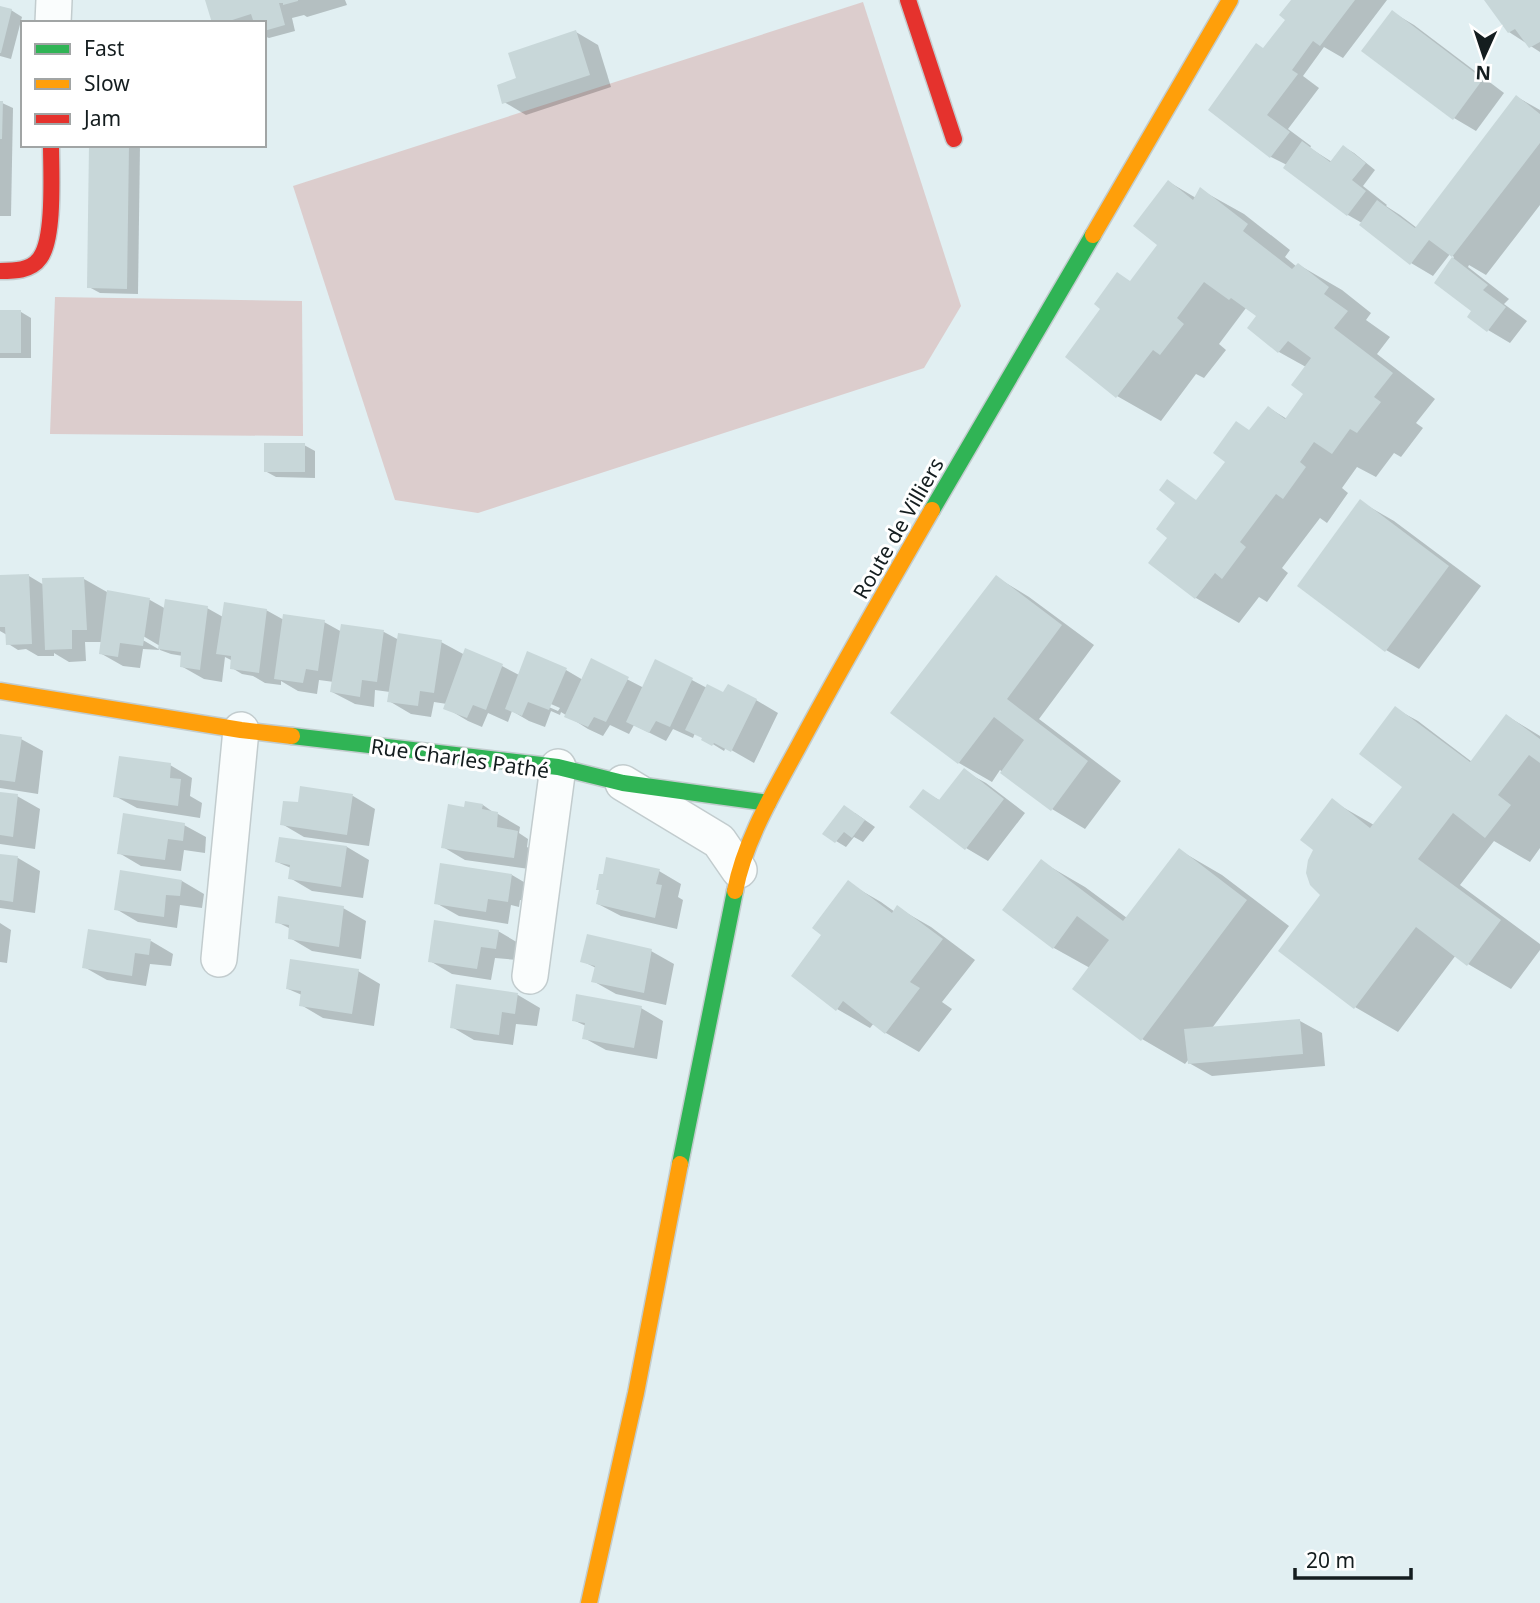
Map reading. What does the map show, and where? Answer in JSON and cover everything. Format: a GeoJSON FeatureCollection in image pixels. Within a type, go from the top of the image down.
{"type":"FeatureCollection","features":[{"type":"Feature","properties":{"kind":"main road"},"geometry":{"type":"LineString","coordinates":[[908,0],[954,139]]}},
{"type":"Feature","properties":{"kind":"main road","name":"Route de Villiers"},"geometry":{"type":"LineString","coordinates":[[589,1603],[636,1393],[739,870],[768,803],[854,644],[1230,0]]}},
{"type":"Feature","properties":{"kind":"main road"},"geometry":{"type":"LineString","coordinates":[[0,271],[22,271],[41,258],[49,237],[51,147]]}},
{"type":"Feature","properties":{"kind":"main road","name":"Rue Charles Pathé"},"geometry":{"type":"LineString","coordinates":[[0,691],[241,730],[558,767]]}},
{"type":"Feature","properties":{"kind":"main road"},"geometry":{"type":"LineString","coordinates":[[558,767],[623,783],[768,803]]}},
{"type":"Feature","properties":{"kind":"street"},"geometry":{"type":"LineString","coordinates":[[53,21],[54,0]]}},
{"type":"Feature","properties":{"kind":"street"},"geometry":{"type":"LineString","coordinates":[[219,959],[241,730]]}},
{"type":"Feature","properties":{"kind":"street","name":"Rue Charles Pathé"},"geometry":{"type":"LineString","coordinates":[[530,976],[558,767]]}},
{"type":"Feature","properties":{"kind":"street"},"geometry":{"type":"LineString","coordinates":[[623,783],[719,841],[739,870]]}},
{"type":"Feature","properties":{"kind":"shaded area"},"geometry":{"type":"Polygon","coordinates":[[[863,2],[961,306],[924,368],[478,513],[395,500],[293,186],[863,2]]]}},
{"type":"Feature","properties":{"kind":"shaded area"},"geometry":{"type":"Polygon","coordinates":[[[55,297],[302,301],[303,436],[50,434],[55,297]]]}},
{"type":"Feature","properties":{"kind":"building"},"geometry":{"type":"Polygon","coordinates":[[[205,0],[298,0],[283,5],[279,3],[285,25],[266,30],[266,21],[253,21],[251,14],[229,21],[211,21],[205,0]]]}},
{"type":"Feature","properties":{"kind":"building"},"geometry":{"type":"Polygon","coordinates":[[[1291,0],[1355,0],[1320,46],[1313,41],[1292,70],[1298,74],[1267,115],[1290,132],[1270,158],[1208,110],[1256,43],[1263,48],[1285,20],[1279,15],[1291,0]]]}},
{"type":"Feature","properties":{"kind":"building"},"geometry":{"type":"Polygon","coordinates":[[[1484,0],[1540,0],[1540,42],[1529,48],[1515,29],[1508,33],[1484,0]]]}},
{"type":"Feature","properties":{"kind":"building"},"geometry":{"type":"Polygon","coordinates":[[[0,6],[12,9],[1,53],[0,53],[0,6]]]}},
{"type":"Feature","properties":{"kind":"building"},"geometry":{"type":"Polygon","coordinates":[[[1392,10],[1483,79],[1453,120],[1361,51],[1392,10]]]}},
{"type":"Feature","properties":{"kind":"building"},"geometry":{"type":"Polygon","coordinates":[[[576,30],[590,75],[502,104],[497,85],[516,78],[508,53],[576,30]]]}},
{"type":"Feature","properties":{"kind":"building"},"geometry":{"type":"Polygon","coordinates":[[[1516,95],[1540,114],[1540,143],[1452,257],[1429,240],[1410,265],[1359,225],[1377,200],[1415,228],[1516,95]]]}},
{"type":"Feature","properties":{"kind":"building"},"geometry":{"type":"Polygon","coordinates":[[[0,101],[3,101],[2,139],[0,139],[0,101]]]}},
{"type":"Feature","properties":{"kind":"building"},"geometry":{"type":"Polygon","coordinates":[[[1302,141],[1330,162],[1343,145],[1366,163],[1352,180],[1366,191],[1347,216],[1283,168],[1302,141]]]}},
{"type":"Feature","properties":{"kind":"building"},"geometry":{"type":"Polygon","coordinates":[[[89,147],[129,147],[127,289],[87,288],[89,147]]]}},
{"type":"Feature","properties":{"kind":"building"},"geometry":{"type":"Polygon","coordinates":[[[1168,180],[1193,200],[1200,187],[1248,224],[1243,231],[1292,269],[1298,263],[1329,287],[1324,294],[1348,311],[1334,328],[1393,373],[1374,397],[1381,402],[1357,433],[1350,429],[1332,454],[1314,442],[1300,462],[1306,467],[1283,499],[1276,494],[1240,542],[1246,547],[1222,579],[1215,573],[1195,599],[1148,563],[1167,538],[1156,529],[1175,503],[1159,490],[1167,479],[1196,500],[1225,462],[1213,453],[1236,421],[1249,430],[1268,406],[1285,419],[1303,394],[1291,385],[1311,358],[1288,341],[1278,353],[1247,328],[1256,316],[1204,282],[1177,318],[1184,324],[1160,355],[1153,350],[1116,398],[1065,357],[1100,309],[1094,304],[1117,272],[1130,281],[1157,245],[1133,226],[1168,180]]]}},
{"type":"Feature","properties":{"kind":"building"},"geometry":{"type":"Polygon","coordinates":[[[1452,257],[1488,285],[1483,290],[1506,307],[1487,332],[1467,317],[1471,311],[1434,283],[1452,257]]]}},
{"type":"Feature","properties":{"kind":"building"},"geometry":{"type":"Polygon","coordinates":[[[0,310],[21,310],[21,353],[0,353],[0,310]]]}},
{"type":"Feature","properties":{"kind":"building"},"geometry":{"type":"Polygon","coordinates":[[[264,443],[305,443],[305,472],[264,472],[264,443]]]}},
{"type":"Feature","properties":{"kind":"building"},"geometry":{"type":"Polygon","coordinates":[[[1360,499],[1449,566],[1385,652],[1297,586],[1360,499]]]}},
{"type":"Feature","properties":{"kind":"building"},"geometry":{"type":"Polygon","coordinates":[[[29,574],[32,644],[6,645],[5,627],[0,627],[0,575],[29,574]]]}},
{"type":"Feature","properties":{"kind":"building"},"geometry":{"type":"Polygon","coordinates":[[[996,575],[1062,625],[1007,699],[1088,761],[1051,811],[1000,773],[1024,740],[994,717],[958,764],[890,713],[996,575]]]}},
{"type":"Feature","properties":{"kind":"building"},"geometry":{"type":"Polygon","coordinates":[[[84,577],[87,630],[72,630],[72,649],[45,650],[42,578],[84,577]]]}},
{"type":"Feature","properties":{"kind":"building"},"geometry":{"type":"Polygon","coordinates":[[[107,590],[150,598],[143,646],[120,643],[118,657],[99,654],[107,590]]]}},
{"type":"Feature","properties":{"kind":"building"},"geometry":{"type":"Polygon","coordinates":[[[165,599],[208,606],[200,670],[180,667],[181,652],[158,649],[165,599]]]}},
{"type":"Feature","properties":{"kind":"building"},"geometry":{"type":"Polygon","coordinates":[[[224,602],[267,609],[259,673],[230,669],[231,656],[216,654],[224,602]]]}},
{"type":"Feature","properties":{"kind":"building"},"geometry":{"type":"Polygon","coordinates":[[[283,614],[325,620],[318,671],[306,669],[303,683],[274,679],[283,614]]]}},
{"type":"Feature","properties":{"kind":"building"},"geometry":{"type":"Polygon","coordinates":[[[341,624],[384,630],[377,682],[362,680],[360,697],[330,692],[341,624]]]}},
{"type":"Feature","properties":{"kind":"building"},"geometry":{"type":"Polygon","coordinates":[[[398,633],[442,640],[434,693],[420,691],[418,706],[387,702],[398,633]]]}},
{"type":"Feature","properties":{"kind":"building"},"geometry":{"type":"Polygon","coordinates":[[[465,648],[503,664],[486,710],[473,705],[467,718],[443,709],[465,648]]]}},
{"type":"Feature","properties":{"kind":"building"},"geometry":{"type":"Polygon","coordinates":[[[527,651],[567,668],[549,710],[528,702],[522,716],[505,709],[527,651]]]}},
{"type":"Feature","properties":{"kind":"building"},"geometry":{"type":"Polygon","coordinates":[[[591,658],[629,677],[606,722],[594,717],[588,727],[564,717],[591,658]]]}},
{"type":"Feature","properties":{"kind":"building"},"geometry":{"type":"Polygon","coordinates":[[[655,659],[693,678],[670,727],[656,721],[649,733],[626,722],[655,659]]]}},
{"type":"Feature","properties":{"kind":"building"},"geometry":{"type":"Polygon","coordinates":[[[707,684],[723,692],[728,684],[757,699],[731,752],[714,743],[712,746],[685,730],[707,684]]]}},
{"type":"Feature","properties":{"kind":"building"},"geometry":{"type":"Polygon","coordinates":[[[1395,706],[1470,762],[1506,714],[1540,739],[1540,763],[1529,755],[1498,795],[1511,805],[1485,838],[1453,813],[1418,859],[1501,920],[1467,966],[1416,927],[1354,1009],[1278,951],[1320,895],[1310,885],[1306,873],[1313,850],[1300,840],[1332,798],[1370,828],[1402,787],[1359,754],[1395,706]]]}},
{"type":"Feature","properties":{"kind":"building"},"geometry":{"type":"Polygon","coordinates":[[[0,734],[22,737],[15,782],[0,780],[0,734]]]}},
{"type":"Feature","properties":{"kind":"building"},"geometry":{"type":"Polygon","coordinates":[[[119,756],[171,763],[170,778],[181,779],[178,806],[113,797],[119,756]]]}},
{"type":"Feature","properties":{"kind":"building"},"geometry":{"type":"Polygon","coordinates":[[[964,768],[1004,799],[965,850],[909,807],[923,789],[939,800],[964,768]]]}},
{"type":"Feature","properties":{"kind":"building"},"geometry":{"type":"Polygon","coordinates":[[[300,786],[353,794],[347,835],[280,825],[283,801],[298,802],[300,786]]]}},
{"type":"Feature","properties":{"kind":"building"},"geometry":{"type":"Polygon","coordinates":[[[0,792],[18,794],[13,837],[0,835],[0,792]]]}},
{"type":"Feature","properties":{"kind":"building"},"geometry":{"type":"Polygon","coordinates":[[[465,801],[483,804],[482,809],[498,812],[497,827],[518,831],[514,858],[441,848],[448,804],[464,807],[465,801]]]}},
{"type":"Feature","properties":{"kind":"building"},"geometry":{"type":"Polygon","coordinates":[[[844,805],[865,820],[852,838],[844,832],[835,843],[822,834],[844,805]]]}},
{"type":"Feature","properties":{"kind":"building"},"geometry":{"type":"Polygon","coordinates":[[[123,813],[185,823],[183,841],[168,839],[165,860],[117,854],[123,813]]]}},
{"type":"Feature","properties":{"kind":"building"},"geometry":{"type":"Polygon","coordinates":[[[279,837],[347,846],[341,887],[288,879],[290,865],[275,862],[279,837]]]}},
{"type":"Feature","properties":{"kind":"building"},"geometry":{"type":"Polygon","coordinates":[[[1179,848],[1247,900],[1141,1041],[1072,989],[1109,940],[1077,916],[1053,949],[1002,910],[1041,859],[1123,921],[1179,848]]]}},
{"type":"Feature","properties":{"kind":"building"},"geometry":{"type":"Polygon","coordinates":[[[0,854],[18,856],[13,902],[0,900],[0,854]]]}},
{"type":"Feature","properties":{"kind":"building"},"geometry":{"type":"Polygon","coordinates":[[[606,857],[660,869],[656,884],[662,885],[655,918],[596,904],[599,874],[603,874],[606,857]]]}},
{"type":"Feature","properties":{"kind":"building"},"geometry":{"type":"Polygon","coordinates":[[[440,863],[512,874],[508,902],[488,899],[486,912],[434,904],[440,863]]]}},
{"type":"Feature","properties":{"kind":"building"},"geometry":{"type":"Polygon","coordinates":[[[120,870],[182,880],[180,896],[166,895],[164,917],[114,910],[120,870]]]}},
{"type":"Feature","properties":{"kind":"building"},"geometry":{"type":"Polygon","coordinates":[[[848,880],[892,913],[897,905],[943,939],[910,982],[920,988],[885,1034],[843,1001],[836,1011],[791,976],[821,935],[812,928],[848,880]]]}},
{"type":"Feature","properties":{"kind":"building"},"geometry":{"type":"Polygon","coordinates":[[[278,896],[344,906],[339,947],[288,939],[289,925],[275,923],[278,896]]]}},
{"type":"Feature","properties":{"kind":"building"},"geometry":{"type":"Polygon","coordinates":[[[434,920],[499,930],[496,949],[481,947],[477,969],[428,962],[434,920]]]}},
{"type":"Feature","properties":{"kind":"building"},"geometry":{"type":"Polygon","coordinates":[[[88,929],[151,939],[149,955],[135,953],[132,976],[82,968],[88,929]]]}},
{"type":"Feature","properties":{"kind":"building"},"geometry":{"type":"Polygon","coordinates":[[[587,934],[652,949],[644,993],[591,982],[595,966],[580,962],[587,934]]]}},
{"type":"Feature","properties":{"kind":"building"},"geometry":{"type":"Polygon","coordinates":[[[290,959],[359,969],[352,1014],[299,1006],[301,991],[286,989],[290,959]]]}},
{"type":"Feature","properties":{"kind":"building"},"geometry":{"type":"Polygon","coordinates":[[[456,984],[518,993],[515,1014],[502,1012],[499,1035],[450,1028],[456,984]]]}},
{"type":"Feature","properties":{"kind":"building"},"geometry":{"type":"Polygon","coordinates":[[[576,994],[642,1006],[634,1048],[582,1039],[585,1023],[572,1021],[576,994]]]}},
{"type":"Feature","properties":{"kind":"building"},"geometry":{"type":"Polygon","coordinates":[[[1300,1019],[1303,1054],[1188,1064],[1184,1029],[1300,1019]]]}},
{"type":"Feature","properties":{"kind":"traffic: fast"},"geometry":{"type":"LineString","coordinates":[[932,510],[1093,235]]}},
{"type":"Feature","properties":{"kind":"traffic: fast"},"geometry":{"type":"LineString","coordinates":[[292,736],[558,767],[623,783],[768,803]]}},
{"type":"Feature","properties":{"kind":"traffic: fast"},"geometry":{"type":"LineString","coordinates":[[680,1164],[735,891]]}},
{"type":"Feature","properties":{"kind":"traffic: slow"},"geometry":{"type":"LineString","coordinates":[[1093,235],[1230,0]]}},
{"type":"Feature","properties":{"kind":"traffic: slow"},"geometry":{"type":"LineString","coordinates":[[735,891],[746,852],[772,794],[932,510]]}},
{"type":"Feature","properties":{"kind":"traffic: slow"},"geometry":{"type":"LineString","coordinates":[[0,691],[292,736]]}},
{"type":"Feature","properties":{"kind":"traffic: slow"},"geometry":{"type":"LineString","coordinates":[[589,1603],[636,1393],[680,1164]]}},
{"type":"Feature","properties":{"kind":"traffic: jam"},"geometry":{"type":"LineString","coordinates":[[908,0],[954,139]]}},
{"type":"Feature","properties":{"kind":"traffic: jam"},"geometry":{"type":"LineString","coordinates":[[0,271],[32,266],[45,248],[51,204],[51,147]]}}]}
